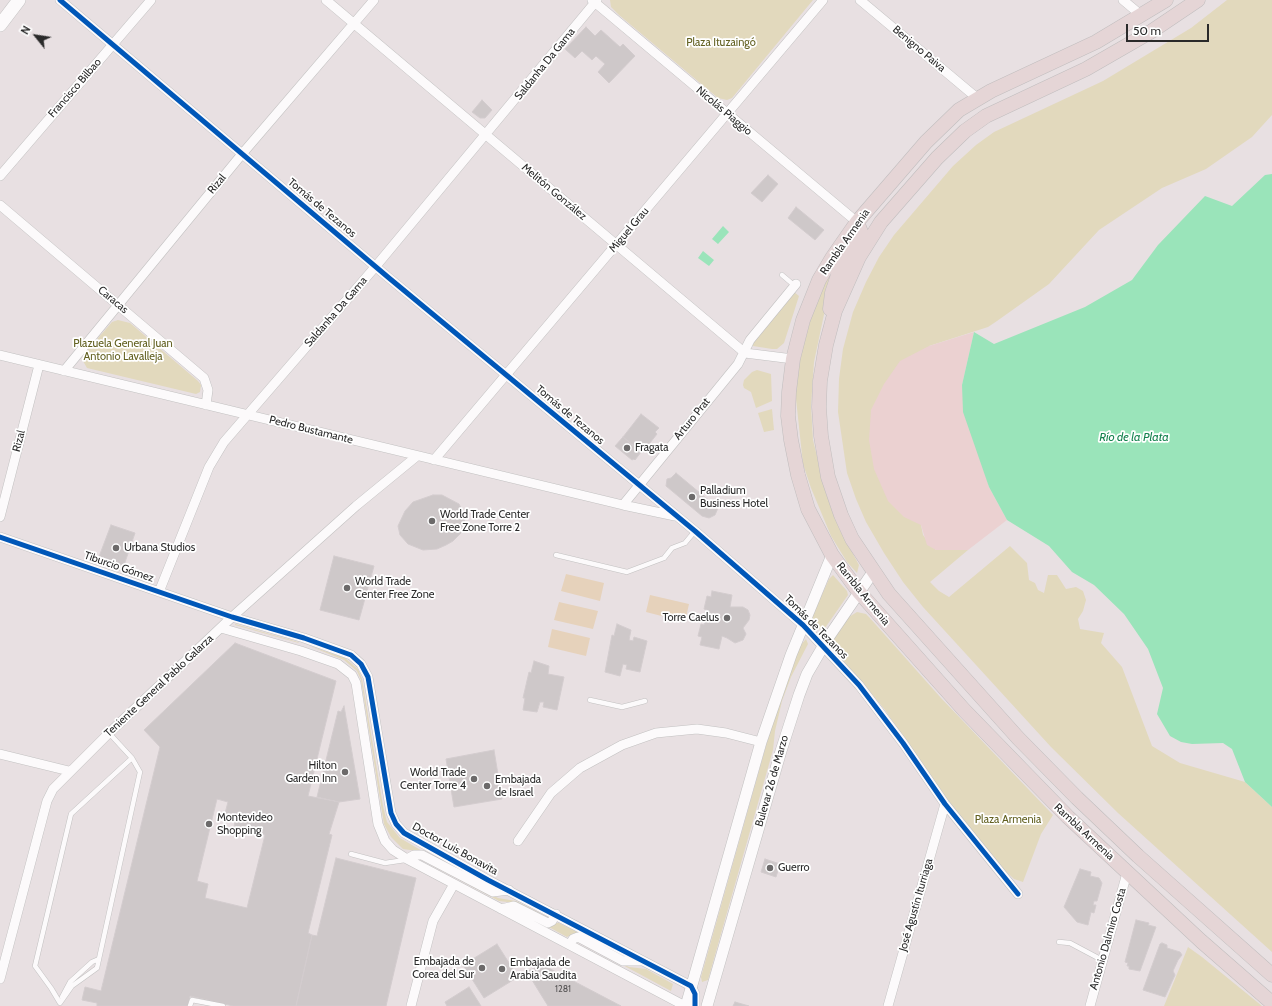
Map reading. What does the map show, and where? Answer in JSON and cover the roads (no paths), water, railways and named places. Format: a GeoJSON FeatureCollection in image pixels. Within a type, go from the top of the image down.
{"type":"FeatureCollection","features":[{"type":"Feature","properties":{"kind":"main road"},"geometry":{"type":"LineString","coordinates":[[0,25],[19,0]]}},
{"type":"Feature","properties":{"kind":"main road","name":"Rambla Armenia"},"geometry":{"type":"LineString","coordinates":[[1166,0],[1142,16],[1096,42],[977,98],[959,110],[926,142],[857,222],[819,280],[803,320],[793,359],[788,416],[794,457],[808,509],[832,555],[859,592],[1024,774],[1127,873],[1272,1002]]}},
{"type":"Feature","properties":{"kind":"main road","name":"Rambla Armenia"},"geometry":{"type":"LineString","coordinates":[[1198,0],[1152,31],[1086,69],[986,116],[952,143],[881,222],[868,240],[836,310],[826,345],[820,381],[819,407],[824,459],[841,516],[852,540],[873,572],[900,606],[987,704],[1077,798],[1144,861],[1272,975]]}},
{"type":"Feature","properties":{"kind":"main road"},"geometry":{"type":"LineString","coordinates":[[826,345],[832,293],[843,265],[859,239],[861,232],[857,222]]}},
{"type":"Feature","properties":{"kind":"street","name":"Tomás de Tezanos"},"geometry":{"type":"LineString","coordinates":[[60,0],[505,374],[695,531],[803,625],[859,685],[945,804],[1018,894]]}},
{"type":"Feature","properties":{"kind":"street","name":"Francisco Bilbao"},"geometry":{"type":"LineString","coordinates":[[0,176],[151,0]]}},
{"type":"Feature","properties":{"kind":"street","name":"Melitón González"},"geometry":{"type":"LineString","coordinates":[[326,0],[745,353]]}},
{"type":"Feature","properties":{"kind":"street","name":"Rizal"},"geometry":{"type":"LineString","coordinates":[[64,371],[117,304],[242,154],[374,0]]}},
{"type":"Feature","properties":{"kind":"street","name":"Miguel Grau"},"geometry":{"type":"LineString","coordinates":[[434,460],[505,374],[617,245],[823,0]]}},
{"type":"Feature","properties":{"kind":"street","name":"Benigno Paiva"},"geometry":{"type":"LineString","coordinates":[[860,0],[977,98]]}},
{"type":"Feature","properties":{"kind":"street"},"geometry":{"type":"LineString","coordinates":[[1123,0],[1142,16]]}},
{"type":"Feature","properties":{"kind":"street","name":"Nicolás Piaggio"},"geometry":{"type":"LineString","coordinates":[[595,1],[857,222]]}},
{"type":"Feature","properties":{"kind":"street","name":"Saldanha Da Gama"},"geometry":{"type":"LineString","coordinates":[[159,592],[209,467],[224,442],[376,266],[486,135],[595,1]]}},
{"type":"Feature","properties":{"kind":"street","name":"Caracas"},"geometry":{"type":"LineString","coordinates":[[0,205],[204,378],[208,390],[206,405]]}},
{"type":"Feature","properties":{"kind":"street"},"geometry":{"type":"LineString","coordinates":[[793,359],[745,353],[750,340],[795,285]]}},
{"type":"Feature","properties":{"kind":"street","name":"Arturo Prat"},"geometry":{"type":"LineString","coordinates":[[639,485],[738,364],[745,353]]}},
{"type":"Feature","properties":{"kind":"street","name":"Pedro Bustamante"},"geometry":{"type":"LineString","coordinates":[[0,355],[417,456],[623,505],[676,516]]}},
{"type":"Feature","properties":{"kind":"street","name":"Rizal"},"geometry":{"type":"LineString","coordinates":[[0,517],[39,364]]}},
{"type":"Feature","properties":{"kind":"street","name":"Teniente General Pablo Galarza"},"geometry":{"type":"LineString","coordinates":[[0,979],[47,801],[53,789],[69,771],[232,617],[356,506],[417,456]]}},
{"type":"Feature","properties":{"kind":"street"},"geometry":{"type":"LineString","coordinates":[[623,505],[639,485]]}},
{"type":"Feature","properties":{"kind":"street","name":"Tiburcio Gómez"},"geometry":{"type":"LineString","coordinates":[[0,537],[232,617]]}},
{"type":"Feature","properties":{"kind":"street","name":"Bulevar 26 de Marzo"},"geometry":{"type":"LineString","coordinates":[[685,1006],[761,742],[803,625],[832,555]]}},
{"type":"Feature","properties":{"kind":"street","name":"Bulevar 26 de Marzo"},"geometry":{"type":"LineString","coordinates":[[707,1006],[790,722],[808,674],[823,646],[873,572]]}},
{"type":"Feature","properties":{"kind":"street","name":"Doctor Luis Bonavita"},"geometry":{"type":"LineString","coordinates":[[232,617],[336,648],[351,655],[362,664],[368,677],[391,813],[396,824],[404,833],[691,986]]}},
{"type":"Feature","properties":{"kind":"street"},"geometry":{"type":"LineString","coordinates":[[221,628],[301,651],[338,664],[352,675],[356,683],[378,824],[385,841],[393,850],[407,859],[685,1006]]}},
{"type":"Feature","properties":{"kind":"street"},"geometry":{"type":"LineString","coordinates":[[518,841],[537,811],[556,788],[580,768],[622,745],[656,733],[697,729],[726,733],[761,742]]}},
{"type":"Feature","properties":{"kind":"street"},"geometry":{"type":"LineString","coordinates":[[0,754],[69,771]]}},
{"type":"Feature","properties":{"kind":"street","name":"José Agustín Iturriaga"},"geometry":{"type":"LineString","coordinates":[[888,1006],[945,804]]}},
{"type":"Feature","properties":{"kind":"street"},"geometry":{"type":"LineString","coordinates":[[407,859],[414,855],[422,855],[493,892],[509,890]]}},
{"type":"Feature","properties":{"kind":"street","name":"Antonio Dalmiro Costa"},"geometry":{"type":"LineString","coordinates":[[1090,1006],[1127,873]]}},
{"type":"Feature","properties":{"kind":"street"},"geometry":{"type":"LineString","coordinates":[[411,1006],[433,921],[454,884]]}},
{"type":"Feature","properties":{"kind":"street"},"geometry":{"type":"LineString","coordinates":[[501,909],[514,906],[548,923],[552,921],[556,914]]}},
{"type":"Feature","properties":{"kind":"street"},"geometry":{"type":"LineString","coordinates":[[570,944],[573,939],[578,937],[623,961],[642,961]]}},
{"type":"Feature","properties":{"kind":"street","name":"Bulevar 26 de Marzo"},"geometry":{"type":"LineString","coordinates":[[691,986],[695,994],[695,1006]]}},
{"type":"Feature","properties":{"kind":"lane"},"geometry":{"type":"LineString","coordinates":[[782,275],[795,285]]}},
{"type":"Feature","properties":{"kind":"lane"},"geometry":{"type":"LineString","coordinates":[[556,555],[627,572],[664,558],[672,548],[685,543],[695,531]]}},
{"type":"Feature","properties":{"kind":"lane"},"geometry":{"type":"LineString","coordinates":[[590,700],[622,707],[645,701]]}},
{"type":"Feature","properties":{"kind":"lane"},"geometry":{"type":"LineString","coordinates":[[109,733],[132,758],[140,772],[97,968],[72,986],[60,1004],[51,988],[35,966],[71,814],[132,758]]}},
{"type":"Feature","properties":{"kind":"lane"},"geometry":{"type":"LineString","coordinates":[[351,854],[385,863],[407,859]]}},
{"type":"Feature","properties":{"kind":"lane"},"geometry":{"type":"LineString","coordinates":[[1059,942],[1070,943],[1102,960]]}},
{"type":"Feature","properties":{"kind":"lane"},"geometry":{"type":"LineString","coordinates":[[190,1006],[192,1000],[223,1006]]}},
{"type":"Feature","properties":{"kind":"water","name":"Río de la Plata"},"geometry":{"type":"Polygon","coordinates":[[[1272,174],[1272,807],[1245,782],[1232,749],[1223,743],[1192,744],[1181,742],[1170,736],[1157,714],[1163,688],[1148,649],[1124,614],[1094,585],[1072,572],[1049,546],[1007,520],[989,487],[963,412],[962,385],[974,332],[994,344],[1085,307],[1132,280],[1158,245],[1205,196],[1232,206],[1265,175],[1272,174]]]}},
{"type":"Feature","properties":{"kind":"water"},"geometry":{"type":"Polygon","coordinates":[[[723,226],[729,232],[718,244],[712,239],[723,226]]]}},
{"type":"Feature","properties":{"kind":"water"},"geometry":{"type":"Polygon","coordinates":[[[703,251],[714,260],[709,266],[698,258],[703,251]]]}},
{"type":"Feature","properties":{"kind":"place","name":"Fragata"},"geometry":{"type":"Point","coordinates":[627,448]}},
{"type":"Feature","properties":{"kind":"place","name":"Palladium Business Hotel"},"geometry":{"type":"Point","coordinates":[692,497]}},
{"type":"Feature","properties":{"kind":"place","name":"World Trade Center Free Zone Torre 2"},"geometry":{"type":"Point","coordinates":[432,521]}},
{"type":"Feature","properties":{"kind":"place","name":"Urbana Studios"},"geometry":{"type":"Point","coordinates":[116,548]}},
{"type":"Feature","properties":{"kind":"place","name":"World Trade Center Free Zone"},"geometry":{"type":"Point","coordinates":[347,588]}},
{"type":"Feature","properties":{"kind":"place","name":"Torre Caelus"},"geometry":{"type":"Point","coordinates":[727,618]}},
{"type":"Feature","properties":{"kind":"place","name":"Hilton Garden Inn"},"geometry":{"type":"Point","coordinates":[345,772]}},
{"type":"Feature","properties":{"kind":"place","name":"World Trade Center Torre 4"},"geometry":{"type":"Point","coordinates":[474,779]}},
{"type":"Feature","properties":{"kind":"place","name":"Embajada de Israel"},"geometry":{"type":"Point","coordinates":[487,786]}},
{"type":"Feature","properties":{"kind":"place","name":"Montevideo Shopping"},"geometry":{"type":"Point","coordinates":[209,824]}},
{"type":"Feature","properties":{"kind":"place","name":"Guerro"},"geometry":{"type":"Point","coordinates":[770,868]}},
{"type":"Feature","properties":{"kind":"place","name":"Embajada de Corea del Sur"},"geometry":{"type":"Point","coordinates":[482,968]}},
{"type":"Feature","properties":{"kind":"place","name":"Embajada de Arabia Saudita"},"geometry":{"type":"Point","coordinates":[502,969]}},
{"type":"Feature","properties":{"kind":"park label","name":"Plaza Ituzaingó"},"geometry":{"type":"Point","coordinates":[721,43]}},
{"type":"Feature","properties":{"kind":"park label","name":"Plazuela General Juan Antonio Lavalleja"},"geometry":{"type":"Point","coordinates":[123,350]}},
{"type":"Feature","properties":{"kind":"park label","name":"Plaza Armenia"},"geometry":{"type":"Point","coordinates":[1008,820]}}]}
